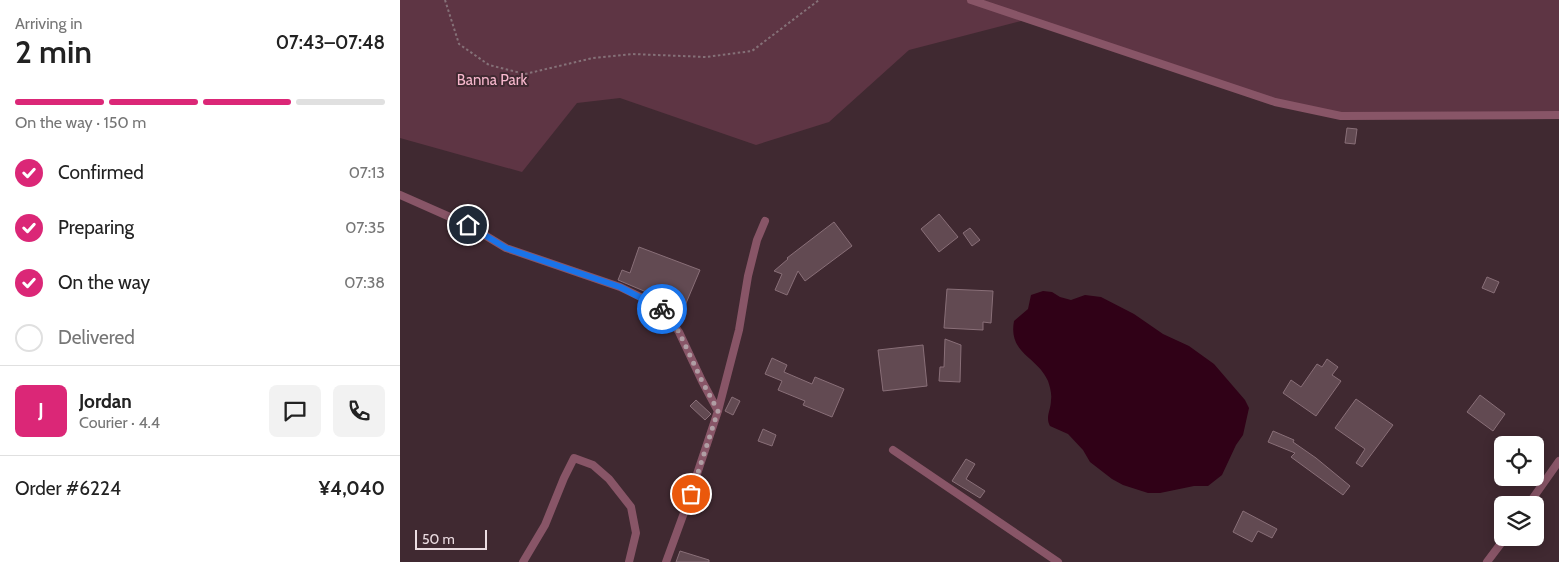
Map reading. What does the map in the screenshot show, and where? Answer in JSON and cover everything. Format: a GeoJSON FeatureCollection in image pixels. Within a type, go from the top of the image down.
{"type":"FeatureCollection","features":[{"type":"Feature","properties":{"kind":"street"},"geometry":{"type":"LineString","coordinates":[[971,0],[1274,102],[1341,116],[1559,115]]}},
{"type":"Feature","properties":{"kind":"street"},"geometry":{"type":"LineString","coordinates":[[400,194],[468,225],[506,248],[620,287],[661,307],[679,332],[718,411]]}},
{"type":"Feature","properties":{"kind":"street"},"geometry":{"type":"LineString","coordinates":[[666,562],[686,510],[718,411],[739,330],[748,276],[757,240],[765,221]]}},
{"type":"Feature","properties":{"kind":"street"},"geometry":{"type":"LineString","coordinates":[[893,450],[1058,562]]}},
{"type":"Feature","properties":{"kind":"street"},"geometry":{"type":"LineString","coordinates":[[522,562],[545,525],[574,458],[593,465],[609,479],[631,507],[636,533],[629,562]]}},
{"type":"Feature","properties":{"kind":"street"},"geometry":{"type":"LineString","coordinates":[[1534,496],[1559,461]]}},
{"type":"Feature","properties":{"kind":"street"},"geometry":{"type":"LineString","coordinates":[[1487,562],[1499,546]]}},
{"type":"Feature","properties":{"kind":"path"},"geometry":{"type":"LineString","coordinates":[[445,0],[459,44],[489,64],[526,74],[592,58],[632,54],[706,57],[752,51],[819,0]]}},
{"type":"Feature","properties":{"kind":"green space","name":"Banna Park"},"geometry":{"type":"Polygon","coordinates":[[[400,0],[1559,0],[1559,115],[1341,116],[1274,102],[1029,19],[909,50],[829,122],[756,145],[620,98],[577,103],[522,172],[400,138],[400,0]]]}},
{"type":"Feature","properties":{"kind":"shaded area"},"geometry":{"type":"Polygon","coordinates":[[[1043,291],[1052,292],[1060,297],[1071,300],[1085,295],[1101,297],[1134,314],[1163,334],[1189,346],[1214,364],[1245,400],[1249,408],[1243,435],[1236,445],[1222,475],[1208,486],[1194,486],[1160,493],[1148,493],[1123,485],[1112,479],[1090,462],[1083,450],[1068,434],[1050,426],[1048,416],[1051,395],[1048,381],[1037,366],[1019,348],[1013,332],[1014,321],[1028,309],[1031,295],[1043,291]]]}},
{"type":"Feature","properties":{"kind":"building"},"geometry":{"type":"Polygon","coordinates":[[[1347,128],[1357,129],[1355,144],[1345,143],[1347,128]]]}},
{"type":"Feature","properties":{"kind":"building"},"geometry":{"type":"Polygon","coordinates":[[[939,214],[958,237],[939,252],[921,229],[939,214]]]}},
{"type":"Feature","properties":{"kind":"building"},"geometry":{"type":"Polygon","coordinates":[[[834,222],[852,246],[805,281],[798,271],[787,295],[775,290],[782,274],[774,271],[787,258],[834,222]]]}},
{"type":"Feature","properties":{"kind":"building"},"geometry":{"type":"Polygon","coordinates":[[[970,228],[980,240],[972,246],[963,233],[970,228]]]}},
{"type":"Feature","properties":{"kind":"building"},"geometry":{"type":"Polygon","coordinates":[[[639,247],[700,270],[684,308],[618,280],[622,270],[630,273],[639,247]]]}},
{"type":"Feature","properties":{"kind":"building"},"geometry":{"type":"Polygon","coordinates":[[[1487,277],[1499,282],[1494,293],[1482,288],[1487,277]]]}},
{"type":"Feature","properties":{"kind":"building"},"geometry":{"type":"Polygon","coordinates":[[[947,289],[993,291],[991,323],[983,322],[983,330],[944,328],[947,289]]]}},
{"type":"Feature","properties":{"kind":"building"},"geometry":{"type":"Polygon","coordinates":[[[945,339],[961,345],[960,382],[939,381],[940,367],[944,367],[945,339]]]}},
{"type":"Feature","properties":{"kind":"building"},"geometry":{"type":"Polygon","coordinates":[[[923,345],[927,386],[883,391],[878,350],[923,345]]]}},
{"type":"Feature","properties":{"kind":"building"},"geometry":{"type":"Polygon","coordinates":[[[772,358],[787,365],[784,372],[812,384],[815,377],[844,389],[832,417],[803,405],[805,401],[778,390],[782,381],[765,374],[772,358]]]}},
{"type":"Feature","properties":{"kind":"building"},"geometry":{"type":"Polygon","coordinates":[[[1327,359],[1338,367],[1332,375],[1341,381],[1316,416],[1283,393],[1291,380],[1301,387],[1317,364],[1322,367],[1327,359]]]}},
{"type":"Feature","properties":{"kind":"building"},"geometry":{"type":"Polygon","coordinates":[[[1480,395],[1505,414],[1493,431],[1467,412],[1480,395]]]}},
{"type":"Feature","properties":{"kind":"building"},"geometry":{"type":"Polygon","coordinates":[[[732,397],[740,401],[733,415],[725,411],[732,397]]]}},
{"type":"Feature","properties":{"kind":"building"},"geometry":{"type":"Polygon","coordinates":[[[1356,399],[1393,425],[1362,467],[1356,463],[1365,449],[1335,428],[1356,399]]]}},
{"type":"Feature","properties":{"kind":"building"},"geometry":{"type":"Polygon","coordinates":[[[696,400],[711,414],[705,420],[690,406],[696,400]]]}},
{"type":"Feature","properties":{"kind":"building"},"geometry":{"type":"Polygon","coordinates":[[[763,429],[776,435],[772,446],[758,441],[763,429]]]}},
{"type":"Feature","properties":{"kind":"building"},"geometry":{"type":"Polygon","coordinates":[[[1273,431],[1294,440],[1293,442],[1350,486],[1343,495],[1291,457],[1295,453],[1268,442],[1273,431]]]}},
{"type":"Feature","properties":{"kind":"building"},"geometry":{"type":"Polygon","coordinates":[[[966,459],[975,464],[966,479],[985,491],[980,498],[952,481],[966,459]]]}},
{"type":"Feature","properties":{"kind":"building"},"geometry":{"type":"Polygon","coordinates":[[[1243,511],[1277,529],[1272,538],[1258,531],[1252,542],[1233,532],[1243,511]]]}},
{"type":"Feature","properties":{"kind":"building"},"geometry":{"type":"Polygon","coordinates":[[[680,551],[709,560],[709,562],[676,562],[680,551]]]}},
{"type":"Feature","properties":{"kind":"way so far"},"geometry":{"type":"LineString","coordinates":[[662,309],[679,332],[718,411],[691,494]]}},
{"type":"Feature","properties":{"kind":"route"},"geometry":{"type":"LineString","coordinates":[[468,225],[506,248],[620,287],[662,309]]}}]}
